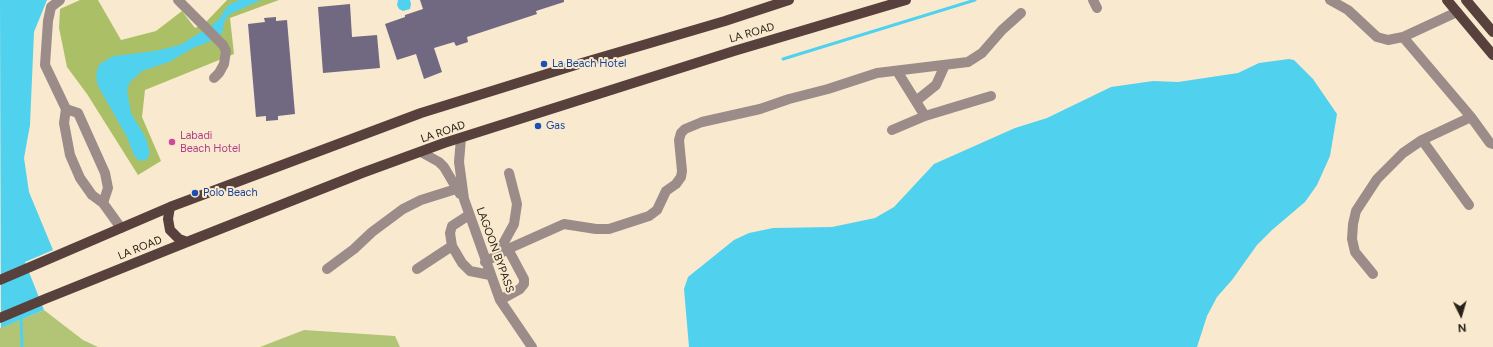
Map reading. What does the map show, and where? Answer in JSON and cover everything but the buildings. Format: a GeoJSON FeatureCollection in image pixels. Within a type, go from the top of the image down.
{"type":"FeatureCollection","features":[{"type":"Feature","properties":{"kind":"main road","name":"LA ROAD"},"geometry":{"type":"LineString","coordinates":[[0,280],[170,207],[420,113],[574,65],[725,21],[789,0]]}},
{"type":"Feature","properties":{"kind":"main road","name":"LA ROAD"},"geometry":{"type":"LineString","coordinates":[[0,318],[187,242],[421,152],[734,51],[906,0]]}},
{"type":"Feature","properties":{"kind":"main road"},"geometry":{"type":"LineString","coordinates":[[1447,0],[1493,55]]}},
{"type":"Feature","properties":{"kind":"main road"},"geometry":{"type":"LineString","coordinates":[[1466,0],[1493,32]]}},
{"type":"Feature","properties":{"kind":"main road"},"geometry":{"type":"LineString","coordinates":[[170,207],[168,219],[170,230],[179,240],[187,242]]}},
{"type":"Feature","properties":{"kind":"street"},"geometry":{"type":"LineString","coordinates":[[60,0],[51,7],[48,21],[45,65],[66,109],[64,122],[70,155],[80,178],[92,195],[103,203],[121,228]]}},
{"type":"Feature","properties":{"kind":"street"},"geometry":{"type":"LineString","coordinates":[[178,0],[219,41],[226,51],[222,69],[214,78]]}},
{"type":"Feature","properties":{"kind":"street"},"geometry":{"type":"LineString","coordinates":[[1330,0],[1348,10],[1377,37],[1388,40],[1403,36],[1457,12]]}},
{"type":"Feature","properties":{"kind":"street"},"geometry":{"type":"LineString","coordinates":[[485,262],[504,251],[564,224],[596,229],[609,229],[648,216],[657,210],[666,191],[676,184],[681,177],[682,171],[679,140],[681,133],[685,129],[702,122],[760,109],[877,73],[968,62],[982,53],[1002,30],[1022,13]]}},
{"type":"Feature","properties":{"kind":"street"},"geometry":{"type":"LineString","coordinates":[[1403,36],[1471,117],[1490,143],[1493,144]]}},
{"type":"Feature","properties":{"kind":"street"},"geometry":{"type":"LineString","coordinates":[[916,101],[936,85],[945,65]]}},
{"type":"Feature","properties":{"kind":"street"},"geometry":{"type":"LineString","coordinates":[[897,71],[925,116]]}},
{"type":"Feature","properties":{"kind":"street"},"geometry":{"type":"LineString","coordinates":[[892,130],[925,116],[991,96]]}},
{"type":"Feature","properties":{"kind":"street"},"geometry":{"type":"LineString","coordinates":[[66,109],[78,113],[105,173],[108,188],[103,203]]}},
{"type":"Feature","properties":{"kind":"street"},"geometry":{"type":"LineString","coordinates":[[1373,274],[1355,252],[1353,246],[1353,224],[1356,211],[1377,179],[1403,153],[1422,140],[1471,117]]}},
{"type":"Feature","properties":{"kind":"street","name":"LAGOON BYPASS"},"geometry":{"type":"LineString","coordinates":[[461,138],[459,162],[464,199],[469,215],[500,300],[532,347]]}},
{"type":"Feature","properties":{"kind":"street"},"geometry":{"type":"LineString","coordinates":[[1422,140],[1469,205]]}},
{"type":"Feature","properties":{"kind":"street","name":"LAGOON BYPASS"},"geometry":{"type":"LineString","coordinates":[[421,152],[439,162],[444,167],[456,189],[464,199]]}},
{"type":"Feature","properties":{"kind":"street"},"geometry":{"type":"LineString","coordinates":[[500,300],[520,289],[524,284],[524,279],[504,251],[503,244],[514,224],[517,204],[510,173]]}},
{"type":"Feature","properties":{"kind":"street"},"geometry":{"type":"LineString","coordinates":[[327,269],[403,209],[421,200],[456,189]]}},
{"type":"Feature","properties":{"kind":"street"},"geometry":{"type":"LineString","coordinates":[[469,215],[452,226],[450,233],[452,246],[462,263],[470,271],[490,275]]}},
{"type":"Feature","properties":{"kind":"street"},"geometry":{"type":"LineString","coordinates":[[417,269],[452,246]]}},
{"type":"Feature","properties":{"kind":"green space"},"geometry":{"type":"Polygon","coordinates":[[[80,0],[98,0],[121,40],[156,31],[182,11],[195,28],[206,22],[227,0],[279,0],[230,18],[234,54],[145,90],[142,117],[161,161],[138,175],[87,94],[67,67],[59,28],[60,9],[80,0]]]}},
{"type":"Feature","properties":{"kind":"green space"},"geometry":{"type":"Polygon","coordinates":[[[44,310],[83,340],[98,347],[0,347],[0,328],[44,310]]]}},
{"type":"Feature","properties":{"kind":"green space"},"geometry":{"type":"Polygon","coordinates":[[[304,330],[395,336],[400,347],[260,347],[304,330]]]}},
{"type":"Feature","properties":{"kind":"water"},"geometry":{"type":"Polygon","coordinates":[[[0,0],[47,0],[34,32],[30,125],[24,158],[29,192],[53,250],[25,262],[44,310],[1,328],[0,0]]]}},
{"type":"Feature","properties":{"kind":"water"},"geometry":{"type":"Polygon","coordinates":[[[240,0],[261,0],[230,14],[225,20],[222,33],[216,39],[193,48],[169,62],[142,71],[130,82],[127,90],[131,113],[146,138],[150,154],[147,159],[142,161],[137,159],[127,137],[98,86],[96,75],[99,65],[114,56],[155,51],[180,45],[211,26],[219,19],[227,7],[240,0]]]}},
{"type":"Feature","properties":{"kind":"water"},"geometry":{"type":"Polygon","coordinates":[[[398,0],[410,0],[410,9],[403,11],[399,9],[397,5],[398,0]]]}},
{"type":"Feature","properties":{"kind":"water"},"geometry":{"type":"Polygon","coordinates":[[[1289,59],[1294,60],[1313,79],[1337,114],[1330,156],[1317,185],[1305,202],[1257,245],[1232,280],[1217,297],[1207,316],[1197,347],[689,347],[684,289],[688,277],[734,240],[749,233],[773,228],[832,227],[875,218],[894,207],[934,164],[1015,128],[1047,118],[1111,87],[1153,81],[1178,82],[1238,73],[1259,63],[1289,59]]]}},
{"type":"Feature","properties":{"kind":"waterway"},"geometry":{"type":"LineString","coordinates":[[783,59],[975,0]]}},
{"type":"Feature","properties":{"kind":"waterway"},"geometry":{"type":"LineString","coordinates":[[21,317],[22,347]]}},
{"type":"Feature","properties":{"kind":"place","name":"La Beach Hotel"},"geometry":{"type":"Point","coordinates":[544,64]}},
{"type":"Feature","properties":{"kind":"place","name":"Gas"},"geometry":{"type":"Point","coordinates":[538,126]}},
{"type":"Feature","properties":{"kind":"place","name":"Labadi Beach Hotel"},"geometry":{"type":"Point","coordinates":[172,142]}},
{"type":"Feature","properties":{"kind":"place","name":"Polo Beach"},"geometry":{"type":"Point","coordinates":[195,193]}}]}
